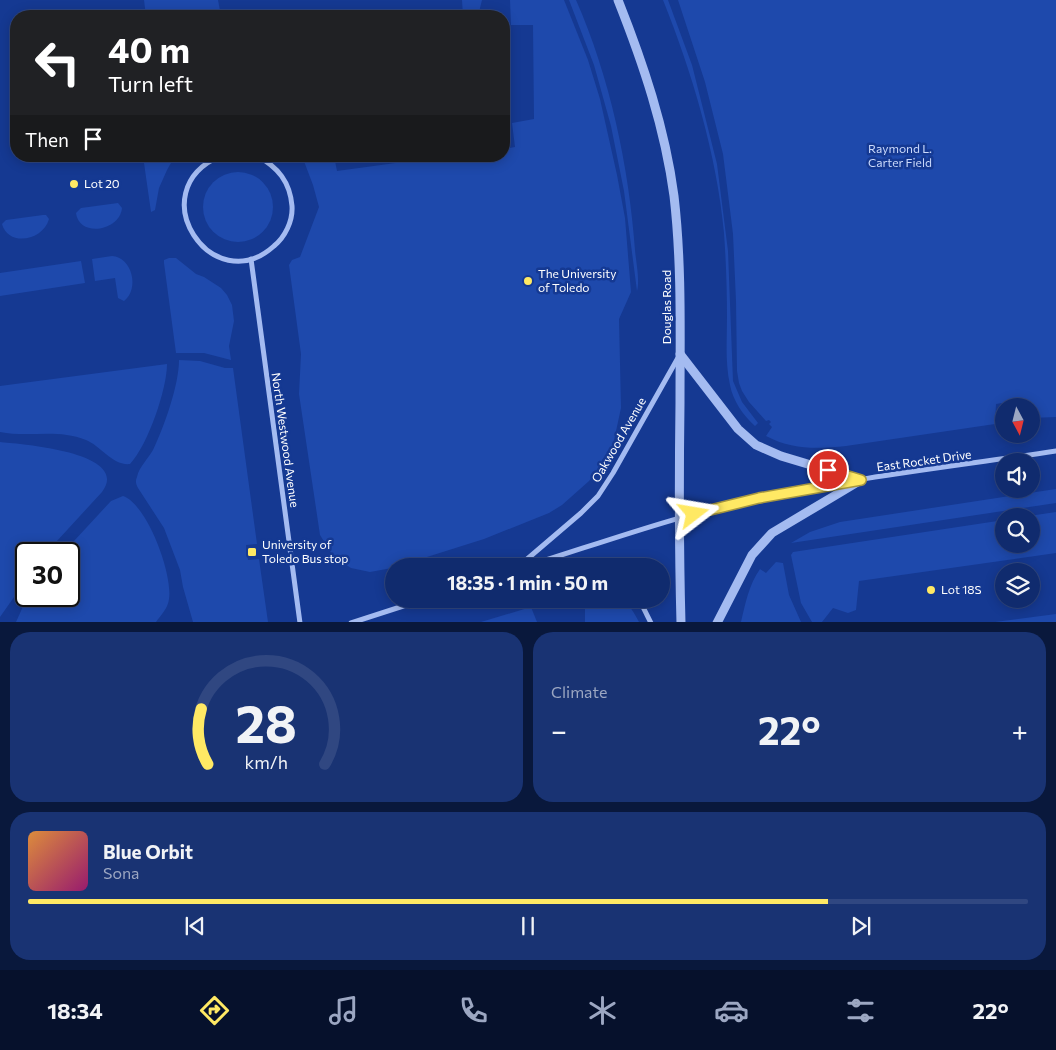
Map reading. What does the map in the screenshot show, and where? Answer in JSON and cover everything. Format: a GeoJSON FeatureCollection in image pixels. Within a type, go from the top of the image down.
{"type":"FeatureCollection","features":[{"type":"Feature","properties":{"kind":"street","name":"Douglas Road"},"geometry":{"type":"LineString","coordinates":[[618,0],[640,58],[664,143],[673,194],[679,246],[681,298],[679,518],[681,622]]}},
{"type":"Feature","properties":{"kind":"street"},"geometry":{"type":"LineString","coordinates":[[209,162],[197,172],[188,186],[184,202],[185,218],[191,234],[202,247],[217,256],[234,261],[251,260],[267,253],[280,241],[289,227],[292,210],[291,192],[284,177],[268,162]]}},
{"type":"Feature","properties":{"kind":"street","name":"North Westwood Avenue"},"geometry":{"type":"LineString","coordinates":[[251,260],[300,622]]}},
{"type":"Feature","properties":{"kind":"street"},"geometry":{"type":"LineString","coordinates":[[680,354],[738,429],[756,445],[781,456],[861,480]]}},
{"type":"Feature","properties":{"kind":"street","name":"Oakwood Avenue"},"geometry":{"type":"LineString","coordinates":[[528,558],[598,496],[614,473],[680,354]]}},
{"type":"Feature","properties":{"kind":"street","name":"East Rocket Drive"},"geometry":{"type":"LineString","coordinates":[[679,518],[759,498],[861,480],[1056,451]]}},
{"type":"Feature","properties":{"kind":"street"},"geometry":{"type":"LineString","coordinates":[[717,622],[752,555],[772,533],[861,480]]}},
{"type":"Feature","properties":{"kind":"street"},"geometry":{"type":"LineString","coordinates":[[552,558],[679,518]]}},
{"type":"Feature","properties":{"kind":"street"},"geometry":{"type":"LineString","coordinates":[[351,622],[396,608]]}},
{"type":"Feature","properties":{"kind":"street"},"geometry":{"type":"LineString","coordinates":[[644,608],[651,622]]}},
{"type":"Feature","properties":{"kind":"green space"},"geometry":{"type":"Polygon","coordinates":[[[144,0],[218,0],[220,10],[145,10],[144,0]]]}},
{"type":"Feature","properties":{"kind":"green space"},"geometry":{"type":"Polygon","coordinates":[[[462,0],[482,0],[480,10],[463,10],[462,0]]]}},
{"type":"Feature","properties":{"kind":"green space"},"geometry":{"type":"Polygon","coordinates":[[[510,0],[564,0],[588,60],[600,99],[617,175],[625,218],[631,292],[619,319],[621,408],[613,445],[605,461],[589,481],[562,505],[549,513],[484,539],[424,558],[385,558],[385,569],[370,572],[351,568],[333,556],[320,535],[299,394],[301,354],[289,265],[292,260],[300,257],[319,207],[304,162],[335,162],[337,171],[403,162],[510,162],[510,148],[515,147],[512,123],[534,119],[533,25],[511,25],[510,0]]]}},
{"type":"Feature","properties":{"kind":"green space"},"geometry":{"type":"Polygon","coordinates":[[[569,0],[576,0],[588,29],[599,60],[616,123],[623,155],[632,219],[638,276],[637,291],[624,191],[611,126],[594,65],[569,0]]]}},
{"type":"Feature","properties":{"kind":"green space"},"geometry":{"type":"Polygon","coordinates":[[[663,0],[668,0],[692,65],[717,164],[728,251],[733,381],[742,402],[758,423],[755,426],[746,417],[733,397],[728,377],[727,286],[724,233],[716,174],[693,85],[663,0]]]}},
{"type":"Feature","properties":{"kind":"green space","name":"Raymond L. Carter Field"},"geometry":{"type":"Polygon","coordinates":[[[678,0],[1056,0],[1056,417],[1040,418],[1040,398],[995,398],[995,424],[825,448],[795,446],[766,436],[772,427],[769,424],[771,422],[769,420],[766,421],[749,402],[739,383],[737,371],[733,234],[723,154],[705,82],[678,0]]]}},
{"type":"Feature","properties":{"kind":"green space"},"geometry":{"type":"Polygon","coordinates":[[[144,162],[172,162],[159,188],[155,210],[151,212],[144,162]]]}},
{"type":"Feature","properties":{"kind":"green space"},"geometry":{"type":"Polygon","coordinates":[[[238,172],[257,178],[267,188],[273,207],[267,226],[257,236],[238,242],[219,236],[209,226],[203,207],[209,188],[219,178],[238,172]]]}},
{"type":"Feature","properties":{"kind":"green space"},"geometry":{"type":"Polygon","coordinates":[[[118,203],[122,208],[120,216],[107,226],[99,228],[84,226],[79,221],[76,213],[81,208],[118,203]]]}},
{"type":"Feature","properties":{"kind":"green space"},"geometry":{"type":"Polygon","coordinates":[[[46,215],[49,219],[46,226],[33,236],[25,238],[11,236],[5,231],[2,224],[6,220],[46,215]]]}},
{"type":"Feature","properties":{"kind":"green space"},"geometry":{"type":"Polygon","coordinates":[[[112,256],[125,262],[132,274],[132,289],[124,301],[118,298],[115,278],[95,281],[92,259],[112,256]]]}},
{"type":"Feature","properties":{"kind":"green space"},"geometry":{"type":"Polygon","coordinates":[[[176,258],[196,274],[221,288],[227,295],[232,305],[234,321],[229,346],[231,360],[204,353],[176,353],[164,263],[164,260],[176,258]]]}},
{"type":"Feature","properties":{"kind":"green space"},"geometry":{"type":"Polygon","coordinates":[[[81,261],[85,283],[0,296],[0,273],[81,261]]]}},
{"type":"Feature","properties":{"kind":"green space"},"geometry":{"type":"Polygon","coordinates":[[[179,360],[200,361],[225,368],[233,368],[257,544],[246,545],[248,560],[259,559],[268,622],[193,622],[180,570],[164,528],[138,488],[136,480],[138,473],[153,450],[166,418],[174,393],[179,360]]]}},
{"type":"Feature","properties":{"kind":"green space"},"geometry":{"type":"Polygon","coordinates":[[[167,364],[164,388],[150,431],[130,464],[118,462],[91,443],[75,436],[0,432],[0,386],[167,364]]]}},
{"type":"Feature","properties":{"kind":"green space"},"geometry":{"type":"Polygon","coordinates":[[[0,442],[49,448],[88,459],[102,468],[107,478],[102,492],[56,542],[15,542],[15,596],[0,617],[0,442]]]}},
{"type":"Feature","properties":{"kind":"green space"},"geometry":{"type":"Polygon","coordinates":[[[1056,489],[1056,503],[1023,508],[995,508],[995,512],[791,543],[810,532],[840,522],[997,498],[1040,498],[1040,491],[1056,489]]]}},
{"type":"Feature","properties":{"kind":"green space"},"geometry":{"type":"Polygon","coordinates":[[[123,496],[132,502],[141,512],[149,526],[163,558],[167,573],[169,599],[164,611],[156,622],[16,622],[23,607],[80,607],[80,542],[73,542],[111,501],[123,496]]]}},
{"type":"Feature","properties":{"kind":"green space"},"geometry":{"type":"Polygon","coordinates":[[[1056,512],[1056,553],[859,581],[856,610],[848,613],[833,608],[822,622],[812,622],[801,603],[791,555],[793,552],[995,521],[995,553],[1040,553],[1040,514],[1056,512]]]}},
{"type":"Feature","properties":{"kind":"green space"},"geometry":{"type":"Polygon","coordinates":[[[776,562],[783,563],[789,595],[801,622],[741,622],[748,595],[756,575],[760,569],[766,573],[776,562]]]}},
{"type":"Feature","properties":{"kind":"green space"},"geometry":{"type":"Polygon","coordinates":[[[531,608],[537,622],[481,622],[531,608]]]}},
{"type":"Feature","properties":{"kind":"green space"},"geometry":{"type":"Polygon","coordinates":[[[585,608],[631,608],[639,622],[585,622],[585,608]]]}},
{"type":"Feature","properties":{"kind":"green space"},"geometry":{"type":"Polygon","coordinates":[[[1056,614],[1056,622],[995,622],[1056,614]]]}},
{"type":"Feature","properties":{"kind":"place","name":"Lot 20"},"geometry":{"type":"Point","coordinates":[74,184]}},
{"type":"Feature","properties":{"kind":"place","name":"The University of Toledo"},"geometry":{"type":"Point","coordinates":[528,281]}},
{"type":"Feature","properties":{"kind":"place","name":"University of Toledo Bus stop"},"geometry":{"type":"Point","coordinates":[252,552]}},
{"type":"Feature","properties":{"kind":"place","name":"Lot 18S"},"geometry":{"type":"Point","coordinates":[931,590]}},
{"type":"Feature","properties":{"kind":"route"},"geometry":{"type":"LineString","coordinates":[[694,514],[759,498],[861,480],[828,470]]}}]}
